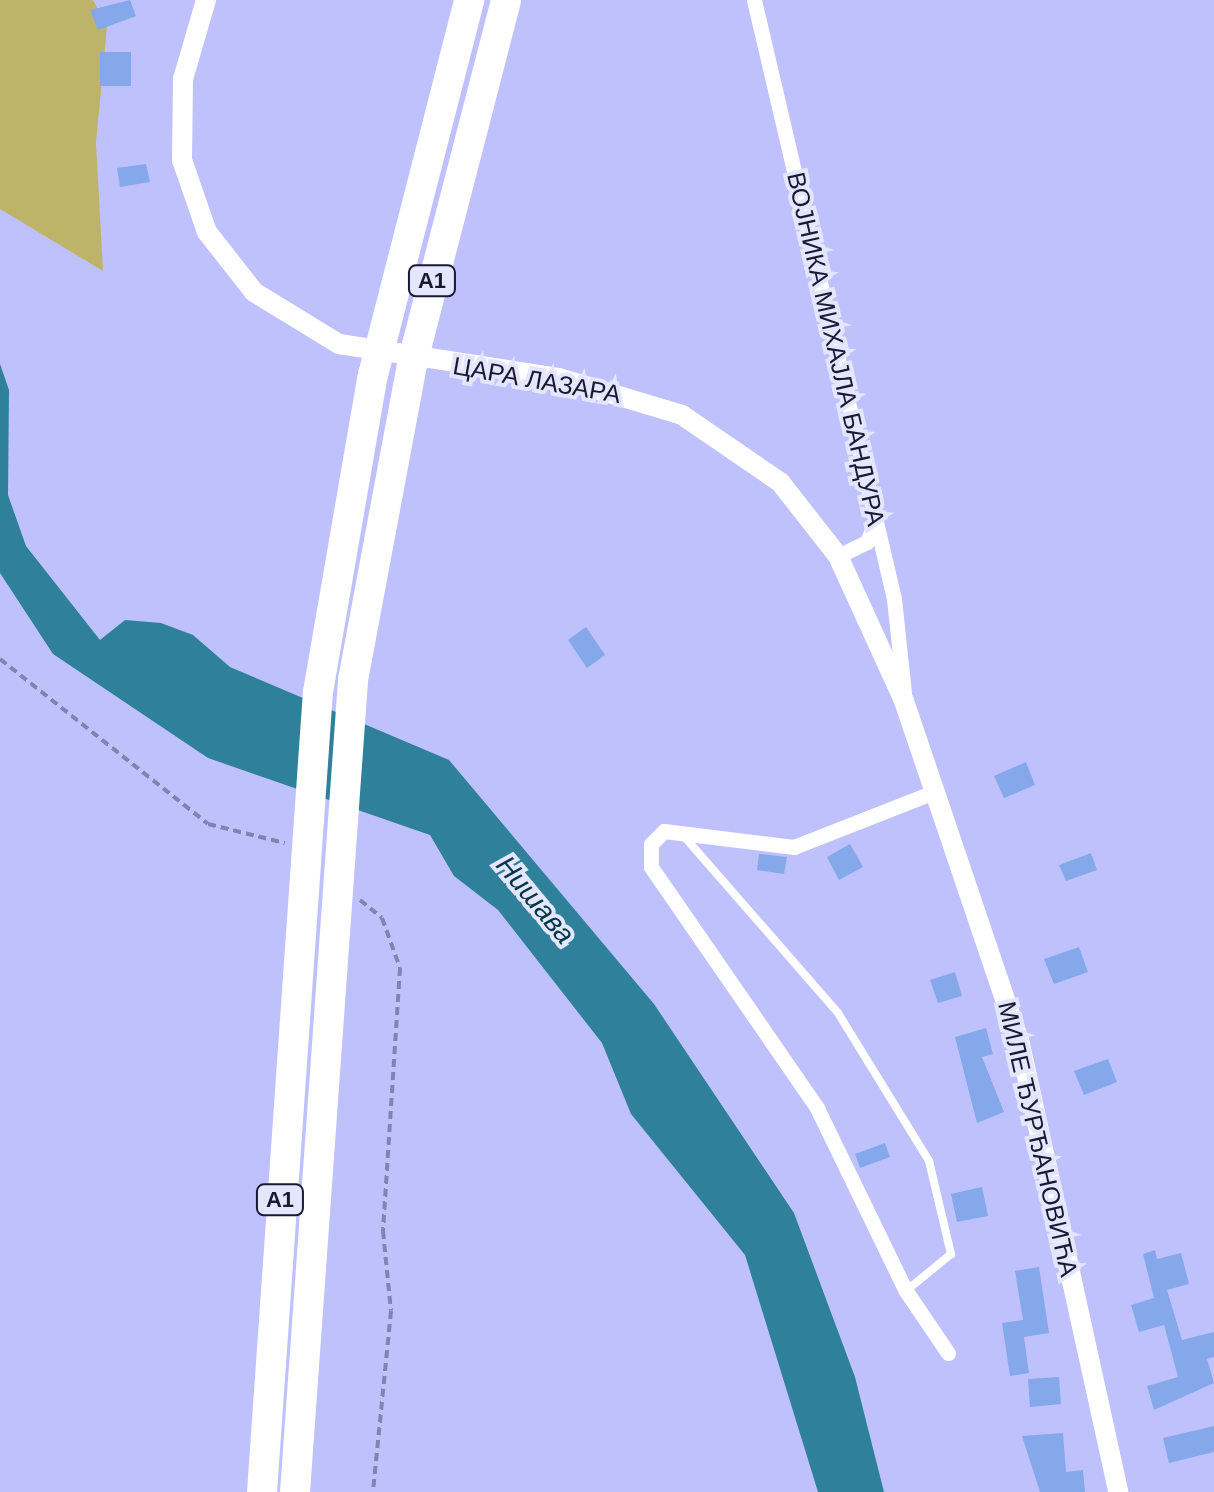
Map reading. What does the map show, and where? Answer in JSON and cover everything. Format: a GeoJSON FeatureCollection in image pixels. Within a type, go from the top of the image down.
{"type":"FeatureCollection","features":[{"type":"Feature","properties":{"kind":"highway","name":"A1"},"geometry":{"type":"LineString","coordinates":[[262,1492],[296,908],[337,563],[373,375],[468,0]]}},
{"type":"Feature","properties":{"kind":"highway","name":"A1"},"geometry":{"type":"LineString","coordinates":[[295,1492],[330,913],[370,564],[424,309],[506,0]]}},
{"type":"Feature","properties":{"kind":"street","name":"ЦАРА ЛАЗАРА"},"geometry":{"type":"LineString","coordinates":[[206,0],[179,108],[197,211],[254,292],[326,340],[611,390],[705,427],[780,482],[838,556],[904,701],[934,792]]}},
{"type":"Feature","properties":{"kind":"street","name":"ВОЈНИКА МИХАЈЛА БАНДУРА"},"geometry":{"type":"LineString","coordinates":[[754,0],[875,522],[904,701]]}},
{"type":"Feature","properties":{"kind":"street"},"geometry":{"type":"LineString","coordinates":[[838,556],[866,542],[875,522]]}},
{"type":"Feature","properties":{"kind":"street"},"geometry":{"type":"LineString","coordinates":[[934,792],[794,848],[679,831],[650,844],[651,867],[757,1034],[817,1108],[906,1291],[948,1353]]}},
{"type":"Feature","properties":{"kind":"street","name":"МИЛЕ ЂУРЂАНОВИЋА"},"geometry":{"type":"LineString","coordinates":[[934,792],[1019,1040],[1118,1492]]}},
{"type":"Feature","properties":{"kind":"lane"},"geometry":{"type":"LineString","coordinates":[[679,831],[838,1013],[929,1161],[951,1254],[906,1291]]}},
{"type":"Feature","properties":{"kind":"shaded area"},"geometry":{"type":"Polygon","coordinates":[[[0,0],[93,0],[107,26],[96,143],[103,271],[0,209],[0,0]]]}},
{"type":"Feature","properties":{"kind":"water","name":"Нишава"},"geometry":{"type":"Polygon","coordinates":[[[0,364],[9,390],[8,495],[26,546],[100,640],[125,620],[161,623],[193,635],[230,667],[449,760],[654,1004],[794,1213],[855,1377],[884,1492],[818,1492],[745,1255],[631,1114],[602,1043],[498,910],[454,876],[430,835],[208,758],[53,654],[0,573],[0,364]]]}},
{"type":"Feature","properties":{"kind":"building"},"geometry":{"type":"Polygon","coordinates":[[[130,0],[136,16],[98,30],[90,10],[130,0]]]}},
{"type":"Feature","properties":{"kind":"building"},"geometry":{"type":"Polygon","coordinates":[[[100,52],[131,52],[131,86],[100,86],[100,52]]]}},
{"type":"Feature","properties":{"kind":"building"},"geometry":{"type":"Polygon","coordinates":[[[146,164],[150,182],[120,187],[117,168],[146,164]]]}},
{"type":"Feature","properties":{"kind":"building"},"geometry":{"type":"Polygon","coordinates":[[[586,627],[605,655],[587,668],[568,640],[586,627]]]}},
{"type":"Feature","properties":{"kind":"building"},"geometry":{"type":"Polygon","coordinates":[[[1026,762],[1035,785],[1004,798],[994,776],[1026,762]]]}},
{"type":"Feature","properties":{"kind":"building"},"geometry":{"type":"Polygon","coordinates":[[[850,844],[863,867],[839,880],[827,857],[850,844]]]}},
{"type":"Feature","properties":{"kind":"building"},"geometry":{"type":"Polygon","coordinates":[[[1091,853],[1097,870],[1066,881],[1059,865],[1091,853]]]}},
{"type":"Feature","properties":{"kind":"building"},"geometry":{"type":"Polygon","coordinates":[[[759,854],[787,857],[784,874],[757,870],[759,854]]]}},
{"type":"Feature","properties":{"kind":"building"},"geometry":{"type":"Polygon","coordinates":[[[1079,947],[1088,972],[1054,984],[1044,959],[1079,947]]]}},
{"type":"Feature","properties":{"kind":"building"},"geometry":{"type":"Polygon","coordinates":[[[955,972],[962,996],[938,1003],[930,980],[955,972]]]}},
{"type":"Feature","properties":{"kind":"building"},"geometry":{"type":"Polygon","coordinates":[[[986,1028],[993,1054],[982,1057],[1004,1112],[977,1123],[955,1037],[986,1028]]]}},
{"type":"Feature","properties":{"kind":"building"},"geometry":{"type":"Polygon","coordinates":[[[1108,1059],[1117,1082],[1084,1095],[1074,1071],[1108,1059]]]}},
{"type":"Feature","properties":{"kind":"building"},"geometry":{"type":"Polygon","coordinates":[[[885,1143],[890,1157],[860,1168],[855,1154],[885,1143]]]}},
{"type":"Feature","properties":{"kind":"building"},"geometry":{"type":"Polygon","coordinates":[[[982,1187],[988,1216],[957,1222],[951,1194],[982,1187]]]}},
{"type":"Feature","properties":{"kind":"building"},"geometry":{"type":"Polygon","coordinates":[[[1155,1250],[1157,1259],[1181,1253],[1189,1284],[1167,1290],[1182,1340],[1214,1332],[1214,1357],[1207,1359],[1214,1383],[1154,1410],[1147,1386],[1178,1377],[1164,1325],[1139,1332],[1131,1305],[1154,1298],[1143,1254],[1155,1250]]]}},
{"type":"Feature","properties":{"kind":"building"},"geometry":{"type":"Polygon","coordinates":[[[1039,1267],[1049,1333],[1024,1337],[1029,1373],[1010,1376],[1002,1323],[1023,1320],[1015,1271],[1039,1267]]]}},
{"type":"Feature","properties":{"kind":"building"},"geometry":{"type":"Polygon","coordinates":[[[1059,1377],[1061,1404],[1030,1407],[1028,1379],[1059,1377]]]}},
{"type":"Feature","properties":{"kind":"building"},"geometry":{"type":"Polygon","coordinates":[[[1214,1426],[1214,1452],[1169,1463],[1163,1438],[1214,1426]]]}},
{"type":"Feature","properties":{"kind":"building"},"geometry":{"type":"Polygon","coordinates":[[[1063,1433],[1066,1472],[1083,1470],[1085,1492],[1040,1492],[1022,1436],[1063,1433]]]}}]}
